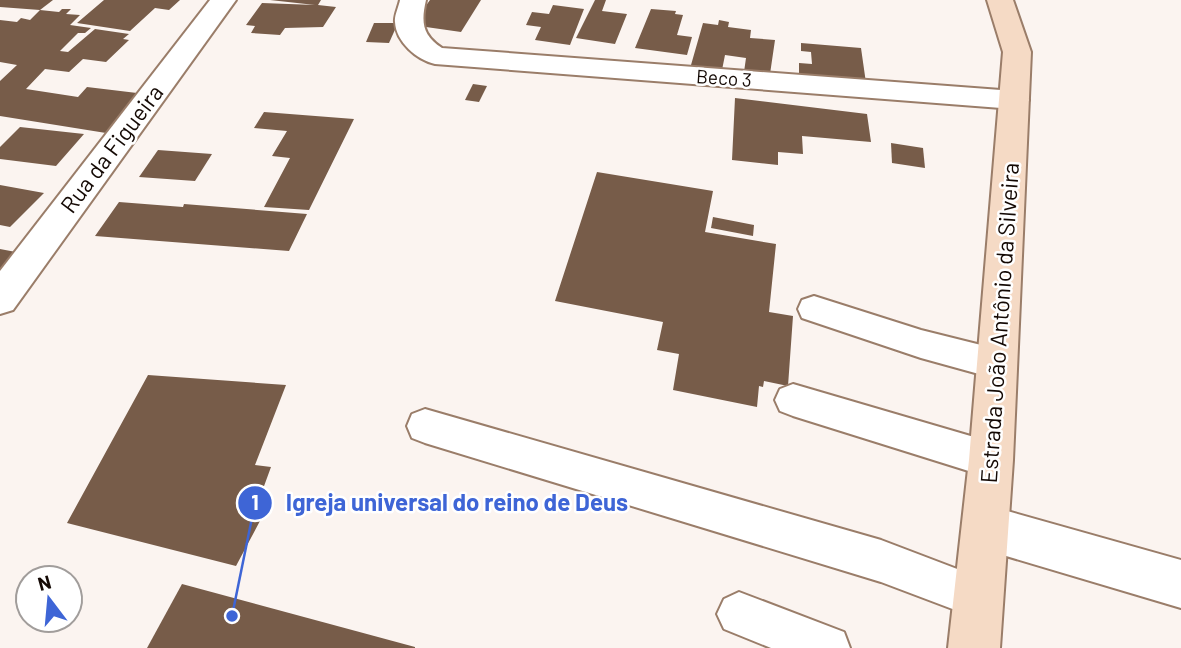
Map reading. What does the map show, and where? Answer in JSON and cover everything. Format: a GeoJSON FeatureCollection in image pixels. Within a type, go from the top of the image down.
{"type":"FeatureCollection","features":[{"type":"Feature","properties":{"kind":"main road","name":"Estrada João Antônio da Silveira"},"geometry":{"type":"LineString","coordinates":[[974,648],[991,460],[1017,52],[1000,0]]}},
{"type":"Feature","properties":{"kind":"street","name":"Rua da Figueira"},"geometry":{"type":"LineString","coordinates":[[0,299],[223,0]]}},
{"type":"Feature","properties":{"kind":"street","name":"Beco 3"},"geometry":{"type":"LineString","coordinates":[[413,0],[408,22],[418,44],[435,56],[1014,100]]}},
{"type":"Feature","properties":{"kind":"street"},"geometry":{"type":"LineString","coordinates":[[986,528],[1181,584]]}},
{"type":"Feature","properties":{"kind":"lane"},"geometry":{"type":"LineString","coordinates":[[814,309],[921,344],[997,365]]}},
{"type":"Feature","properties":{"kind":"lane"},"geometry":{"type":"LineString","coordinates":[[793,400],[991,460]]}},
{"type":"Feature","properties":{"kind":"lane"},"geometry":{"type":"LineString","coordinates":[[425,426],[881,561],[979,598]]}},
{"type":"Feature","properties":{"kind":"lane"},"geometry":{"type":"LineString","coordinates":[[739,614],[828,648]]}},
{"type":"Feature","properties":{"kind":"building"},"geometry":{"type":"Polygon","coordinates":[[[0,0],[53,0],[40,10],[0,7],[0,0]]]}},
{"type":"Feature","properties":{"kind":"building"},"geometry":{"type":"Polygon","coordinates":[[[104,0],[180,0],[169,10],[155,8],[130,31],[77,23],[104,0]]]}},
{"type":"Feature","properties":{"kind":"building"},"geometry":{"type":"Polygon","coordinates":[[[270,0],[321,0],[318,5],[336,7],[323,27],[285,28],[280,35],[251,33],[255,26],[246,25],[262,3],[315,5],[270,0]]]}},
{"type":"Feature","properties":{"kind":"building"},"geometry":{"type":"Polygon","coordinates":[[[430,0],[481,0],[461,32],[412,25],[430,0]]]}},
{"type":"Feature","properties":{"kind":"building"},"geometry":{"type":"Polygon","coordinates":[[[595,0],[606,0],[602,11],[627,14],[615,44],[576,38],[595,0]]]}},
{"type":"Feature","properties":{"kind":"building"},"geometry":{"type":"Polygon","coordinates":[[[553,5],[584,9],[570,45],[535,40],[541,27],[526,25],[532,12],[549,14],[553,5]]]}},
{"type":"Feature","properties":{"kind":"building"},"geometry":{"type":"Polygon","coordinates":[[[62,9],[71,9],[66,14],[80,15],[70,25],[91,28],[85,33],[78,33],[60,51],[68,52],[95,29],[129,34],[123,39],[129,40],[106,62],[83,59],[69,72],[45,69],[26,89],[78,97],[87,87],[137,93],[106,133],[0,116],[0,81],[17,65],[0,62],[0,20],[30,20],[40,10],[59,12],[62,9]]]}},
{"type":"Feature","properties":{"kind":"building"},"geometry":{"type":"Polygon","coordinates":[[[651,9],[676,11],[675,14],[683,15],[677,35],[692,37],[687,55],[635,48],[651,9]]]}},
{"type":"Feature","properties":{"kind":"building"},"geometry":{"type":"Polygon","coordinates":[[[719,20],[729,22],[728,27],[751,30],[750,38],[775,40],[770,74],[744,72],[746,58],[725,55],[722,70],[691,65],[703,23],[718,25],[719,20]]]}},
{"type":"Feature","properties":{"kind":"building"},"geometry":{"type":"Polygon","coordinates":[[[374,23],[398,23],[389,43],[366,42],[374,23]]]}},
{"type":"Feature","properties":{"kind":"building"},"geometry":{"type":"Polygon","coordinates":[[[801,43],[861,48],[866,83],[799,77],[799,63],[812,64],[811,52],[801,51],[801,43]]]}},
{"type":"Feature","properties":{"kind":"building"},"geometry":{"type":"Polygon","coordinates":[[[473,84],[487,86],[479,102],[465,100],[473,84]]]}},
{"type":"Feature","properties":{"kind":"building"},"geometry":{"type":"Polygon","coordinates":[[[735,98],[867,114],[871,142],[802,136],[803,154],[778,152],[778,165],[732,160],[735,98]]]}},
{"type":"Feature","properties":{"kind":"building"},"geometry":{"type":"Polygon","coordinates":[[[264,112],[354,119],[309,210],[264,207],[290,158],[272,156],[287,131],[254,128],[264,112]]]}},
{"type":"Feature","properties":{"kind":"building"},"geometry":{"type":"Polygon","coordinates":[[[20,127],[84,134],[56,166],[0,159],[0,147],[20,127]]]}},
{"type":"Feature","properties":{"kind":"building"},"geometry":{"type":"Polygon","coordinates":[[[891,143],[923,148],[925,168],[892,163],[891,143]]]}},
{"type":"Feature","properties":{"kind":"building"},"geometry":{"type":"Polygon","coordinates":[[[158,150],[212,154],[195,181],[139,177],[158,150]]]}},
{"type":"Feature","properties":{"kind":"building"},"geometry":{"type":"Polygon","coordinates":[[[597,172],[713,191],[705,232],[776,244],[769,312],[793,316],[788,386],[764,381],[763,387],[759,386],[757,407],[673,390],[679,354],[657,350],[663,322],[555,301],[597,172]]]}},
{"type":"Feature","properties":{"kind":"building"},"geometry":{"type":"Polygon","coordinates":[[[0,185],[44,193],[10,227],[0,225],[0,185]]]}},
{"type":"Feature","properties":{"kind":"building"},"geometry":{"type":"Polygon","coordinates":[[[119,202],[183,207],[184,204],[307,214],[289,251],[95,236],[119,202]]]}},
{"type":"Feature","properties":{"kind":"building"},"geometry":{"type":"Polygon","coordinates":[[[713,217],[754,225],[753,236],[711,228],[713,217]]]}},
{"type":"Feature","properties":{"kind":"building"},"geometry":{"type":"Polygon","coordinates":[[[0,249],[21,253],[0,275],[0,249]]]}},
{"type":"Feature","properties":{"kind":"building"},"geometry":{"type":"Polygon","coordinates":[[[148,375],[286,385],[255,465],[271,467],[252,519],[261,519],[236,566],[67,523],[148,375]]]}},
{"type":"Feature","properties":{"kind":"building"},"geometry":{"type":"Polygon","coordinates":[[[182,584],[415,647],[415,648],[147,648],[182,584]]]}},
{"type":"Feature","properties":{"kind":"place","name":"Igreja universal do reino de Deus"},"geometry":{"type":"Point","coordinates":[232,616]}}]}
